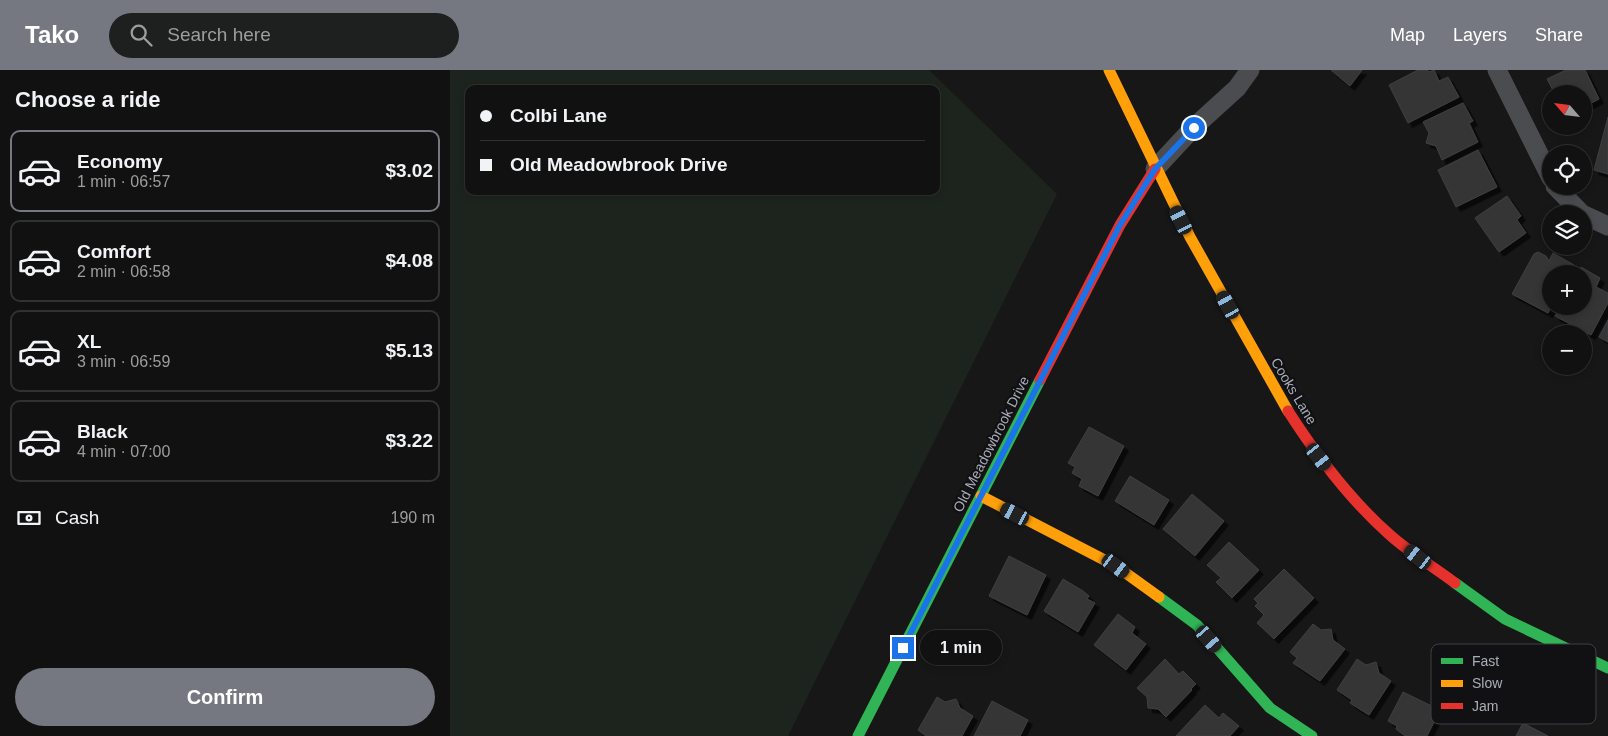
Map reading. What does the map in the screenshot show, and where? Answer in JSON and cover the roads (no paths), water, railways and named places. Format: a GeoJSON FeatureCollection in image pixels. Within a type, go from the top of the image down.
{"type":"FeatureCollection","features":[{"type":"Feature","properties":{"kind":"main road","name":"Cooks Lane"},"geometry":{"type":"LineString","coordinates":[[1109,70],[1155,169],[1190,237],[1275,390],[1310,445],[1347,493],[1391,536],[1505,619],[1558,644]]}},
{"type":"Feature","properties":{"kind":"main road","name":"Old Meadowbrook Drive"},"geometry":{"type":"LineString","coordinates":[[858,736],[1120,225],[1155,169]]}},
{"type":"Feature","properties":{"kind":"main road"},"geometry":{"type":"LineString","coordinates":[[981,496],[1116,566],[1197,625],[1270,708],[1312,736]]}},
{"type":"Feature","properties":{"kind":"main road","name":"Cooks Lane"},"geometry":{"type":"LineString","coordinates":[[1596,662],[1608,668]]}},
{"type":"Feature","properties":{"kind":"street"},"geometry":{"type":"LineString","coordinates":[[1155,169],[1194,128],[1237,88],[1250,70]]}},
{"type":"Feature","properties":{"kind":"street"},"geometry":{"type":"LineString","coordinates":[[1497,70],[1542,160]]}},
{"type":"Feature","properties":{"kind":"street"},"geometry":{"type":"LineString","coordinates":[[1564,195],[1574,205]]}},
{"type":"Feature","properties":{"kind":"street"},"geometry":{"type":"LineString","coordinates":[[1592,218],[1608,226]]}}]}
